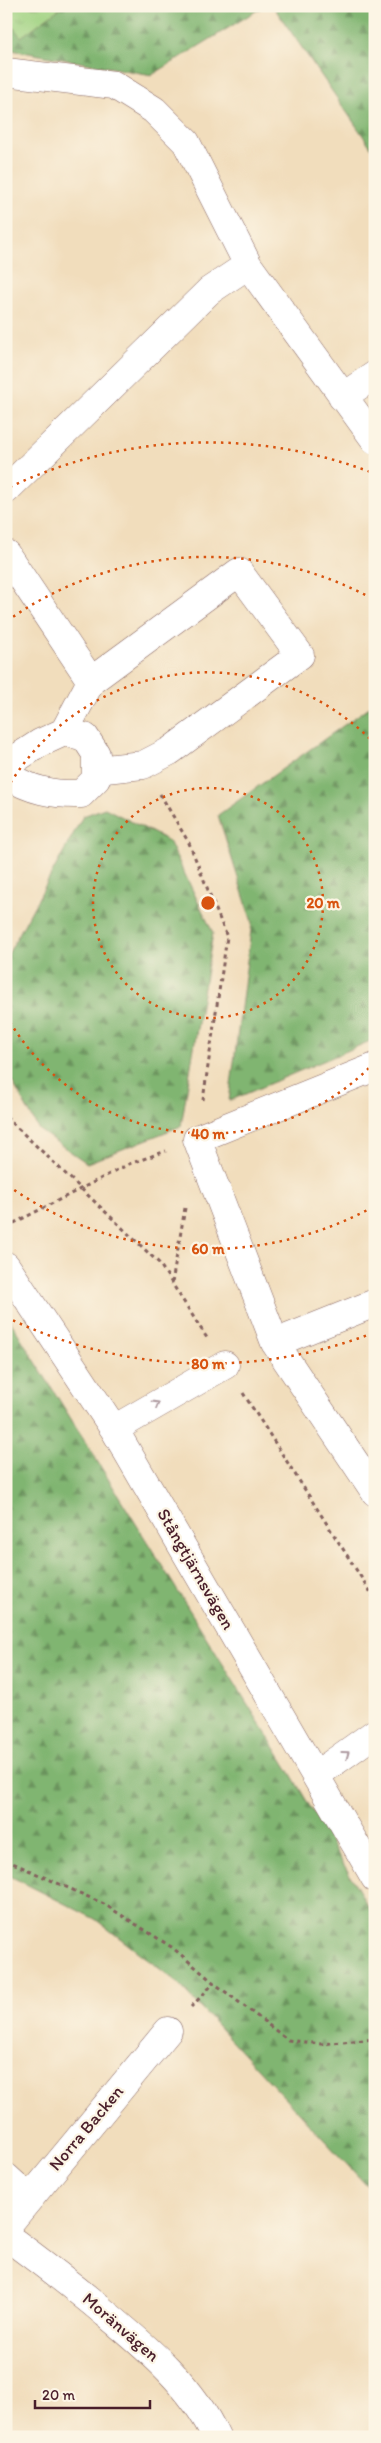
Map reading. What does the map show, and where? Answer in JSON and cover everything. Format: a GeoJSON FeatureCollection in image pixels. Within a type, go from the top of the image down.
{"type":"FeatureCollection","features":[{"type":"Feature","properties":{"kind":"street"},"geometry":{"type":"LineString","coordinates":[[6,72],[114,85],[154,110],[186,142],[248,265],[375,440]]}},
{"type":"Feature","properties":{"kind":"street"},"geometry":{"type":"LineString","coordinates":[[6,490],[209,291],[248,265]]}},
{"type":"Feature","properties":{"kind":"street"},"geometry":{"type":"LineString","coordinates":[[342,397],[375,375]]}},
{"type":"Feature","properties":{"kind":"street"},"geometry":{"type":"LineString","coordinates":[[6,554],[91,681]]}},
{"type":"Feature","properties":{"kind":"street"},"geometry":{"type":"LineString","coordinates":[[64,732],[91,681],[239,572],[300,655],[170,751],[143,765],[96,770]]}},
{"type":"Feature","properties":{"kind":"street"},"geometry":{"type":"LineString","coordinates":[[6,765],[40,742],[64,732],[85,737],[96,754],[96,779],[81,794],[58,795],[49,793],[23,786],[6,775]]}},
{"type":"Feature","properties":{"kind":"street"},"geometry":{"type":"LineString","coordinates":[[375,1067],[197,1139],[275,1342],[375,1492]]}},
{"type":"Feature","properties":{"kind":"street","name":"Stångtjärnsvägen"},"geometry":{"type":"LineString","coordinates":[[6,1266],[114,1429],[375,1878]]}},
{"type":"Feature","properties":{"kind":"street"},"geometry":{"type":"LineString","coordinates":[[275,1342],[375,1303]]}},
{"type":"Feature","properties":{"kind":"street"},"geometry":{"type":"LineString","coordinates":[[114,1429],[225,1365]]}},
{"type":"Feature","properties":{"kind":"street"},"geometry":{"type":"LineString","coordinates":[[316,1775],[375,1733]]}},
{"type":"Feature","properties":{"kind":"street","name":"Norra Backen"},"geometry":{"type":"LineString","coordinates":[[6,2227],[168,2031]]}},
{"type":"Feature","properties":{"kind":"street"},"geometry":{"type":"LineString","coordinates":[[6,2177],[29,2198]]}},
{"type":"Feature","properties":{"kind":"street","name":"Moränvägen"},"geometry":{"type":"LineString","coordinates":[[6,2236],[56,2272],[172,2372],[210,2424],[216,2437]]}},
{"type":"Feature","properties":{"kind":"path"},"geometry":{"type":"LineString","coordinates":[[6,1223],[12,1224],[129,1164],[197,1139],[227,938],[189,844],[143,765]]}},
{"type":"Feature","properties":{"kind":"path"},"geometry":{"type":"LineString","coordinates":[[172,1284],[186,1207]]}},
{"type":"Feature","properties":{"kind":"path"},"geometry":{"type":"LineString","coordinates":[[6,1860],[104,1904],[173,1948],[214,1983],[288,2040],[321,2044],[375,2039]]}},
{"type":"Feature","properties":{"kind":"green space"},"geometry":{"type":"Polygon","coordinates":[[[6,6],[264,6],[152,75],[6,49],[6,6]]]}},
{"type":"Feature","properties":{"kind":"green space"},"geometry":{"type":"Polygon","coordinates":[[[6,6],[63,6],[21,37],[6,18],[6,6]]]}},
{"type":"Feature","properties":{"kind":"green space"},"geometry":{"type":"Polygon","coordinates":[[[273,6],[375,6],[375,153],[273,6]]]}},
{"type":"Feature","properties":{"kind":"green space"},"geometry":{"type":"Polygon","coordinates":[[[375,703],[375,1039],[229,1101],[252,922],[218,815],[375,703]]]}},
{"type":"Feature","properties":{"kind":"green space"},"geometry":{"type":"Polygon","coordinates":[[[105,808],[169,841],[213,933],[181,1126],[87,1163],[39,1130],[6,1070],[6,958],[83,816],[105,808]]]}},
{"type":"Feature","properties":{"kind":"green space"},"geometry":{"type":"Polygon","coordinates":[[[6,1314],[291,1774],[375,1918],[375,2202],[368,2187],[177,1982],[95,1919],[6,1874],[6,1314]]]}}]}
